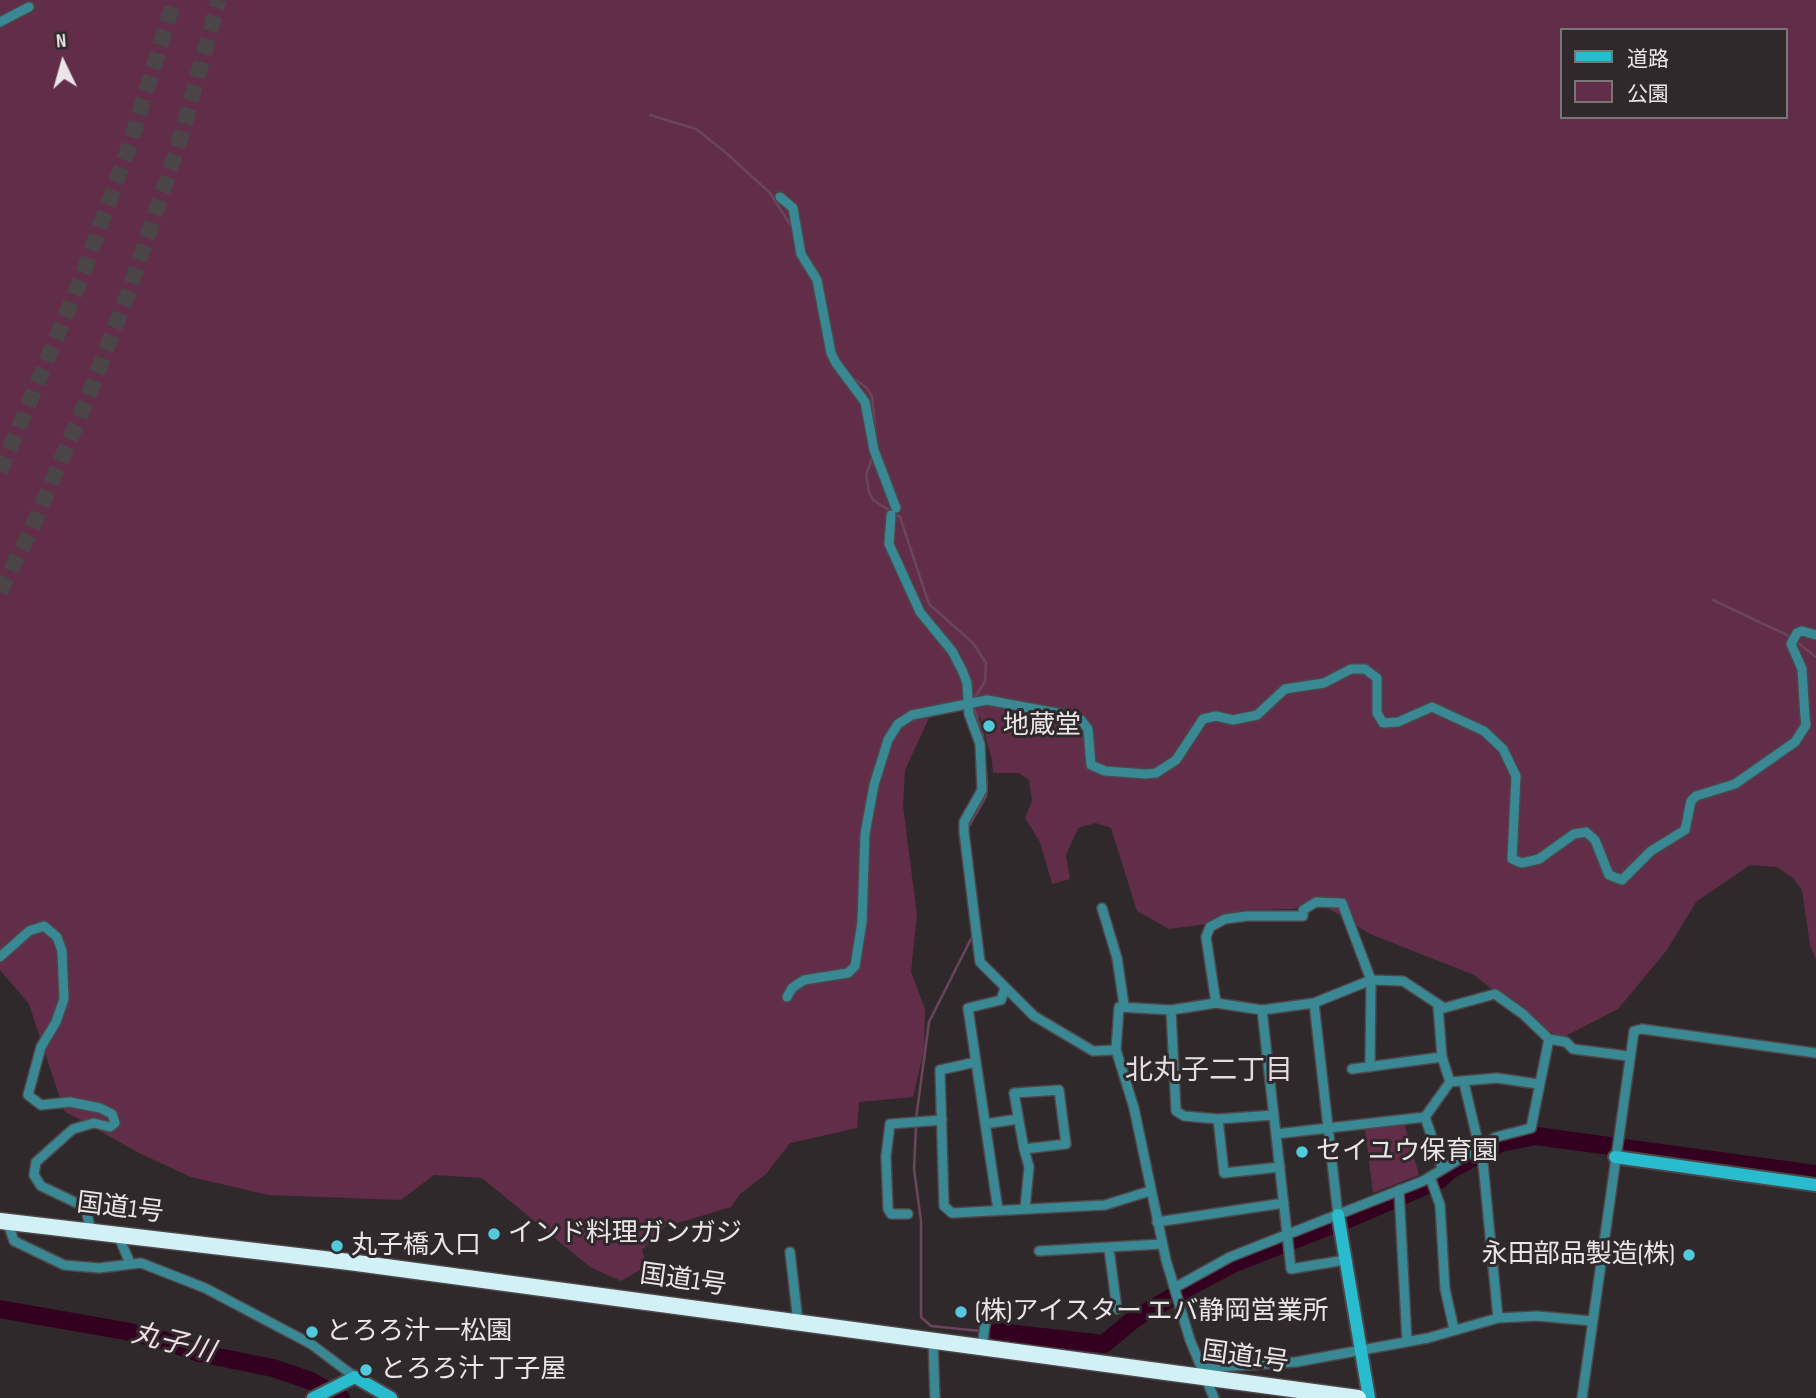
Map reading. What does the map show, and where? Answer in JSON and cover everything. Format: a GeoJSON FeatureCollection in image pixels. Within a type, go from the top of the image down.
{"type":"FeatureCollection","features":[{"type":"Feature","properties":{"kind":"highway","name":"国道1号"},"geometry":{"type":"LineString","coordinates":[[3,1221],[118,1233],[933,1340],[983,1342],[1358,1398]]}},
{"type":"Feature","properties":{"kind":"street"},"geometry":{"type":"LineString","coordinates":[[0,22],[29,7]]}},
{"type":"Feature","properties":{"kind":"street"},"geometry":{"type":"LineString","coordinates":[[780,197],[793,208],[801,254],[817,280],[831,353],[865,402],[874,450],[894,511],[889,544],[920,611],[952,651],[967,683],[967,704],[979,737],[983,779],[981,796],[964,822],[976,948],[980,962],[1034,1016],[1093,1051],[1116,1050]]}},
{"type":"Feature","properties":{"kind":"street"},"geometry":{"type":"LineString","coordinates":[[787,996],[792,988],[804,980],[848,973],[855,966],[864,903],[864,834],[882,756],[894,728],[912,715],[997,700],[1078,718],[1088,729],[1091,765],[1105,771],[1146,774],[1170,766],[1183,752],[1203,719],[1216,716],[1233,720],[1257,715],[1285,689],[1324,683],[1351,669],[1365,669],[1377,678],[1377,713],[1384,723],[1398,722],[1432,707],[1484,731],[1503,748],[1516,776],[1512,859],[1522,863],[1539,859],[1574,834],[1586,832],[1595,840],[1609,875],[1622,880],[1651,851],[1685,830],[1691,802],[1696,796],[1735,784],[1795,742],[1805,725],[1805,717],[1802,669],[1791,644],[1797,633],[1809,632],[1816,635]]}},
{"type":"Feature","properties":{"kind":"street"},"geometry":{"type":"LineString","coordinates":[[1216,1003],[1206,937],[1210,927],[1225,919],[1247,916],[1303,916],[1303,910],[1316,902],[1342,903],[1371,980],[1370,1067]]}},
{"type":"Feature","properties":{"kind":"street"},"geometry":{"type":"LineString","coordinates":[[1102,908],[1117,958],[1124,1005]]}},
{"type":"Feature","properties":{"kind":"street"},"geometry":{"type":"LineString","coordinates":[[0,957],[29,931],[44,926],[57,937],[62,951],[64,999],[57,1022],[41,1047],[28,1095],[41,1105],[70,1102],[100,1108],[112,1114],[115,1123],[110,1127],[94,1123],[74,1129],[36,1162],[34,1175],[41,1186],[85,1208],[91,1230]]}},
{"type":"Feature","properties":{"kind":"street"},"geometry":{"type":"LineString","coordinates":[[1214,1398],[1189,1340],[1162,1244],[1134,1108],[1116,1050],[1118,1007],[1124,1005],[1171,1010],[1216,1003],[1262,1010],[1314,1003],[1371,980],[1403,981],[1438,1006],[1455,1007],[1495,994],[1523,1014],[1549,1038],[1566,1042],[1573,1049],[1628,1056]]}},
{"type":"Feature","properties":{"kind":"street"},"geometry":{"type":"LineString","coordinates":[[998,1210],[968,1008],[1001,1000],[1005,988]]}},
{"type":"Feature","properties":{"kind":"street"},"geometry":{"type":"LineString","coordinates":[[1314,1003],[1338,1215],[1369,1398]]}},
{"type":"Feature","properties":{"kind":"street"},"geometry":{"type":"LineString","coordinates":[[1438,1006],[1443,1057],[1450,1082]]}},
{"type":"Feature","properties":{"kind":"street"},"geometry":{"type":"LineString","coordinates":[[1171,1010],[1174,1108],[1184,1116],[1218,1119],[1273,1115]]}},
{"type":"Feature","properties":{"kind":"street"},"geometry":{"type":"LineString","coordinates":[[1262,1010],[1291,1269],[1345,1260]]}},
{"type":"Feature","properties":{"kind":"street"},"geometry":{"type":"LineString","coordinates":[[1582,1398],[1632,1034],[1642,1029],[1816,1053]]}},
{"type":"Feature","properties":{"kind":"street"},"geometry":{"type":"LineString","coordinates":[[1177,1292],[1230,1256],[1288,1240],[1338,1215],[1430,1177],[1442,1167],[1496,1138],[1531,1128],[1549,1038]]}},
{"type":"Feature","properties":{"kind":"street"},"geometry":{"type":"LineString","coordinates":[[1352,1069],[1443,1057]]}},
{"type":"Feature","properties":{"kind":"street"},"geometry":{"type":"LineString","coordinates":[[976,1062],[940,1070],[944,1206],[952,1213],[1105,1205],[1150,1191]]}},
{"type":"Feature","properties":{"kind":"street"},"geometry":{"type":"LineString","coordinates":[[1450,1082],[1464,1083],[1488,1078],[1538,1084]]}},
{"type":"Feature","properties":{"kind":"street"},"geometry":{"type":"LineString","coordinates":[[1276,1134],[1425,1117],[1450,1082]]}},
{"type":"Feature","properties":{"kind":"street"},"geometry":{"type":"LineString","coordinates":[[1464,1083],[1482,1157],[1498,1318]]}},
{"type":"Feature","properties":{"kind":"street"},"geometry":{"type":"LineString","coordinates":[[1024,1149],[1066,1144],[1059,1090],[1014,1093],[1024,1149],[1029,1167],[1025,1208]]}},
{"type":"Feature","properties":{"kind":"street"},"geometry":{"type":"LineString","coordinates":[[1425,1117],[1442,1167]]}},
{"type":"Feature","properties":{"kind":"street"},"geometry":{"type":"LineString","coordinates":[[985,1124],[1018,1119]]}},
{"type":"Feature","properties":{"kind":"street"},"geometry":{"type":"LineString","coordinates":[[1218,1119],[1224,1173],[1280,1167]]}},
{"type":"Feature","properties":{"kind":"street"},"geometry":{"type":"LineString","coordinates":[[908,1214],[891,1214],[888,1209],[886,1156],[890,1124],[942,1120]]}},
{"type":"Feature","properties":{"kind":"street"},"geometry":{"type":"LineString","coordinates":[[1616,1149],[1816,1185]]}},
{"type":"Feature","properties":{"kind":"street"},"geometry":{"type":"LineString","coordinates":[[1430,1177],[1440,1205],[1445,1289],[1454,1329]]}},
{"type":"Feature","properties":{"kind":"street"},"geometry":{"type":"LineString","coordinates":[[1399,1191],[1407,1342]]}},
{"type":"Feature","properties":{"kind":"street"},"geometry":{"type":"LineString","coordinates":[[1157,1222],[1284,1203]]}},
{"type":"Feature","properties":{"kind":"street"},"geometry":{"type":"LineString","coordinates":[[3,1221],[14,1241],[64,1265],[99,1268],[130,1263],[153,1266],[205,1287],[311,1344],[355,1377],[391,1398]]}},
{"type":"Feature","properties":{"kind":"street"},"geometry":{"type":"LineString","coordinates":[[118,1233],[130,1263]]}},
{"type":"Feature","properties":{"kind":"street"},"geometry":{"type":"LineString","coordinates":[[1039,1251],[1162,1244]]}},
{"type":"Feature","properties":{"kind":"street"},"geometry":{"type":"LineString","coordinates":[[1109,1249],[1117,1309]]}},
{"type":"Feature","properties":{"kind":"street"},"geometry":{"type":"LineString","coordinates":[[790,1252],[798,1322]]}},
{"type":"Feature","properties":{"kind":"street"},"geometry":{"type":"LineString","coordinates":[[1204,1373],[1296,1362],[1407,1342],[1498,1318],[1537,1316],[1592,1321]]}},
{"type":"Feature","properties":{"kind":"street"},"geometry":{"type":"LineString","coordinates":[[983,1342],[985,1325]]}},
{"type":"Feature","properties":{"kind":"street"},"geometry":{"type":"LineString","coordinates":[[933,1340],[935,1398]]}},
{"type":"Feature","properties":{"kind":"street"},"geometry":{"type":"LineString","coordinates":[[313,1398],[355,1377]]}},
{"type":"Feature","properties":{"kind":"green space"},"geometry":{"type":"Polygon","coordinates":[[[0,0],[1816,0],[1816,960],[1810,945],[1802,890],[1793,878],[1777,867],[1750,865],[1696,902],[1667,950],[1618,1009],[1562,1038],[1534,1023],[1474,975],[1370,934],[1312,898],[1294,909],[1242,910],[1206,924],[1169,929],[1137,911],[1111,828],[1096,823],[1078,828],[1066,855],[1070,879],[1052,884],[1040,842],[1025,818],[1032,801],[1029,780],[1019,773],[993,773],[980,717],[959,710],[929,718],[905,770],[903,806],[917,915],[911,972],[925,1009],[924,1050],[913,1097],[859,1102],[857,1128],[790,1143],[766,1174],[740,1194],[731,1207],[664,1227],[642,1250],[647,1266],[621,1281],[590,1267],[482,1178],[434,1175],[401,1200],[268,1195],[191,1177],[139,1153],[64,1111],[29,1004],[0,970],[0,0]]]}},
{"type":"Feature","properties":{"kind":"green space"},"geometry":{"type":"Polygon","coordinates":[[[1404,1123],[1419,1175],[1373,1193],[1365,1129],[1404,1123]]]}},
{"type":"Feature","properties":{"kind":"waterway"},"geometry":{"type":"LineString","coordinates":[[650,115],[696,129],[725,152],[770,193],[793,229]]}},
{"type":"Feature","properties":{"kind":"waterway"},"geometry":{"type":"LineString","coordinates":[[850,376],[866,387],[872,396],[876,439]]}},
{"type":"Feature","properties":{"kind":"waterway"},"geometry":{"type":"LineString","coordinates":[[873,456],[866,475],[869,492],[873,500],[900,517],[929,604],[973,643],[986,663],[985,681],[974,699]]}},
{"type":"Feature","properties":{"kind":"waterway"},"geometry":{"type":"LineString","coordinates":[[1713,600],[1789,636],[1816,657]]}},
{"type":"Feature","properties":{"kind":"waterway"},"geometry":{"type":"LineString","coordinates":[[968,828],[986,796],[987,785],[983,736],[973,705]]}},
{"type":"Feature","properties":{"kind":"waterway"},"geometry":{"type":"LineString","coordinates":[[916,1119],[929,1022],[973,935]]}},
{"type":"Feature","properties":{"kind":"waterway"},"geometry":{"type":"LineString","coordinates":[[916,1126],[914,1169],[921,1221],[921,1317],[931,1326],[980,1331]]}},
{"type":"Feature","properties":{"kind":"waterway"},"geometry":{"type":"LineString","coordinates":[[1346,1220],[1439,1180],[1450,1170],[1501,1143],[1536,1136],[1816,1174]]}},
{"type":"Feature","properties":{"kind":"waterway"},"geometry":{"type":"LineString","coordinates":[[998,1332],[1104,1344],[1134,1319],[1202,1280],[1237,1262],[1332,1225]]}},
{"type":"Feature","properties":{"kind":"waterway","name":"丸子川"},"geometry":{"type":"LineString","coordinates":[[0,1309],[125,1331],[163,1340],[199,1353],[273,1368],[311,1381],[341,1398]]}},
{"type":"Feature","properties":{"kind":"waterway"},"geometry":{"type":"LineString","coordinates":[[987,1331],[998,1332]]}},
{"type":"Feature","properties":{"kind":"tunnel"},"geometry":{"type":"LineString","coordinates":[[0,472],[81,279],[131,141],[174,0]]}},
{"type":"Feature","properties":{"kind":"tunnel"},"geometry":{"type":"LineString","coordinates":[[0,592],[32,528],[86,402],[130,288],[178,146],[219,0]]}},
{"type":"Feature","properties":{"kind":"place","name":"地蔵堂"},"geometry":{"type":"Point","coordinates":[989,726]}},
{"type":"Feature","properties":{"kind":"place","name":"セイユウ保育園"},"geometry":{"type":"Point","coordinates":[1302,1152]}},
{"type":"Feature","properties":{"kind":"place","name":"インド料理ガンガジ"},"geometry":{"type":"Point","coordinates":[494,1234]}},
{"type":"Feature","properties":{"kind":"place","name":"丸子橋入口"},"geometry":{"type":"Point","coordinates":[337,1246]}},
{"type":"Feature","properties":{"kind":"place","name":"永田部品製造(株)"},"geometry":{"type":"Point","coordinates":[1689,1255]}},
{"type":"Feature","properties":{"kind":"place","name":"(株)アイスター エバ静岡営業所"},"geometry":{"type":"Point","coordinates":[961,1312]}},
{"type":"Feature","properties":{"kind":"place","name":"とろろ汁 一松園"},"geometry":{"type":"Point","coordinates":[312,1332]}},
{"type":"Feature","properties":{"kind":"place","name":"とろろ汁 丁子屋"},"geometry":{"type":"Point","coordinates":[366,1370]}},
{"type":"Feature","properties":{"kind":"district","name":"北丸子二丁目"},"geometry":{"type":"Point","coordinates":[1209,1072]}}]}
